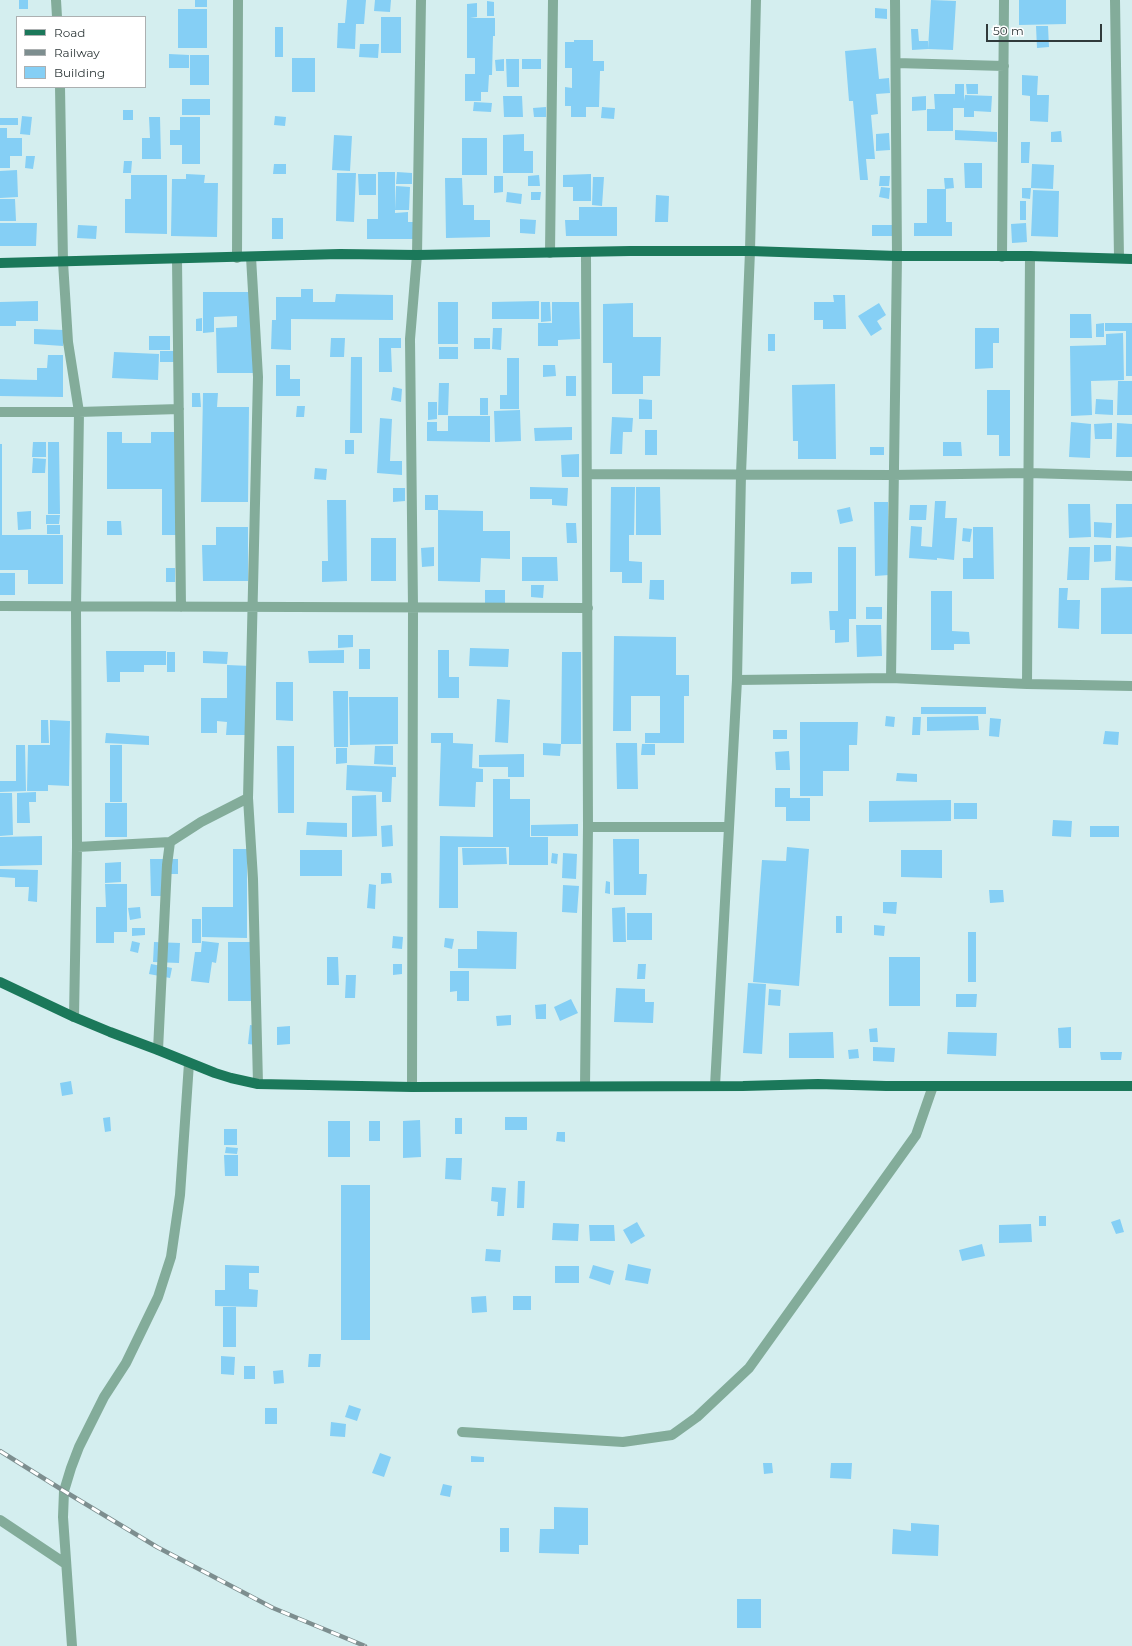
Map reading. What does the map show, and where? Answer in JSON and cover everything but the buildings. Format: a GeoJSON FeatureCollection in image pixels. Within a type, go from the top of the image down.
{"type":"FeatureCollection","features":[{"type":"Feature","properties":{"kind":"main road"},"geometry":{"type":"LineString","coordinates":[[0,263],[237,258],[340,254],[417,255],[750,251],[897,256],[1030,256],[1132,259]]}},
{"type":"Feature","properties":{"kind":"main road"},"geometry":{"type":"LineString","coordinates":[[0,982],[74,1017],[110,1032],[231,1078],[258,1084],[412,1087],[715,1086],[818,1084],[933,1086],[1132,1086]]}},
{"type":"Feature","properties":{"kind":"street"},"geometry":{"type":"LineString","coordinates":[[56,0],[57,16]]}},
{"type":"Feature","properties":{"kind":"street"},"geometry":{"type":"LineString","coordinates":[[237,258],[238,0]]}},
{"type":"Feature","properties":{"kind":"street"},"geometry":{"type":"LineString","coordinates":[[412,1087],[413,607],[410,339],[417,255],[420,0]]}},
{"type":"Feature","properties":{"kind":"street"},"geometry":{"type":"LineString","coordinates":[[550,253],[553,0]]}},
{"type":"Feature","properties":{"kind":"street"},"geometry":{"type":"LineString","coordinates":[[715,1086],[737,680],[741,474],[750,251],[756,0]]}},
{"type":"Feature","properties":{"kind":"street"},"geometry":{"type":"LineString","coordinates":[[890,678],[892,475],[897,256],[896,0]]}},
{"type":"Feature","properties":{"kind":"street"},"geometry":{"type":"LineString","coordinates":[[1002,257],[1004,0]]}},
{"type":"Feature","properties":{"kind":"street"},"geometry":{"type":"LineString","coordinates":[[1115,0],[1119,258]]}},
{"type":"Feature","properties":{"kind":"street"},"geometry":{"type":"LineString","coordinates":[[896,63],[1004,66]]}},
{"type":"Feature","properties":{"kind":"street"},"geometry":{"type":"LineString","coordinates":[[60,88],[63,262],[68,342],[78,412],[76,607],[77,847],[74,1017]]}},
{"type":"Feature","properties":{"kind":"street"},"geometry":{"type":"LineString","coordinates":[[585,1086],[588,827],[586,253]]}},
{"type":"Feature","properties":{"kind":"street"},"geometry":{"type":"LineString","coordinates":[[1027,684],[1030,256]]}},
{"type":"Feature","properties":{"kind":"street"},"geometry":{"type":"LineString","coordinates":[[251,257],[258,377],[254,607],[248,798],[253,879],[258,1084]]}},
{"type":"Feature","properties":{"kind":"street"},"geometry":{"type":"LineString","coordinates":[[177,259],[181,607]]}},
{"type":"Feature","properties":{"kind":"street"},"geometry":{"type":"LineString","coordinates":[[0,412],[78,412],[179,409]]}},
{"type":"Feature","properties":{"kind":"street"},"geometry":{"type":"LineString","coordinates":[[587,474],[892,475],[1028,473],[1132,476]]}},
{"type":"Feature","properties":{"kind":"street"},"geometry":{"type":"LineString","coordinates":[[0,606],[588,608]]}},
{"type":"Feature","properties":{"kind":"street"},"geometry":{"type":"LineString","coordinates":[[737,680],[890,678],[1027,684],[1132,686]]}},
{"type":"Feature","properties":{"kind":"street"},"geometry":{"type":"LineString","coordinates":[[77,847],[170,842],[201,822],[248,798]]}},
{"type":"Feature","properties":{"kind":"street"},"geometry":{"type":"LineString","coordinates":[[588,827],[729,827]]}},
{"type":"Feature","properties":{"kind":"street"},"geometry":{"type":"LineString","coordinates":[[158,1050],[167,865],[170,842]]}},
{"type":"Feature","properties":{"kind":"street"},"geometry":{"type":"LineString","coordinates":[[72,1646],[63,1517],[64,1491],[71,1468],[104,1397],[126,1363],[148,1320],[158,1297],[171,1257],[180,1195],[189,1063]]}},
{"type":"Feature","properties":{"kind":"street"},"geometry":{"type":"LineString","coordinates":[[462,1432],[623,1442],[672,1435],[697,1417],[749,1368],[903,1154],[916,1135],[933,1086]]}},
{"type":"Feature","properties":{"kind":"street"},"geometry":{"type":"LineString","coordinates":[[0,1520],[66,1564]]}},
{"type":"Feature","properties":{"kind":"railway"},"geometry":{"type":"LineString","coordinates":[[0,1451],[157,1547],[273,1608],[365,1646]]}}]}
